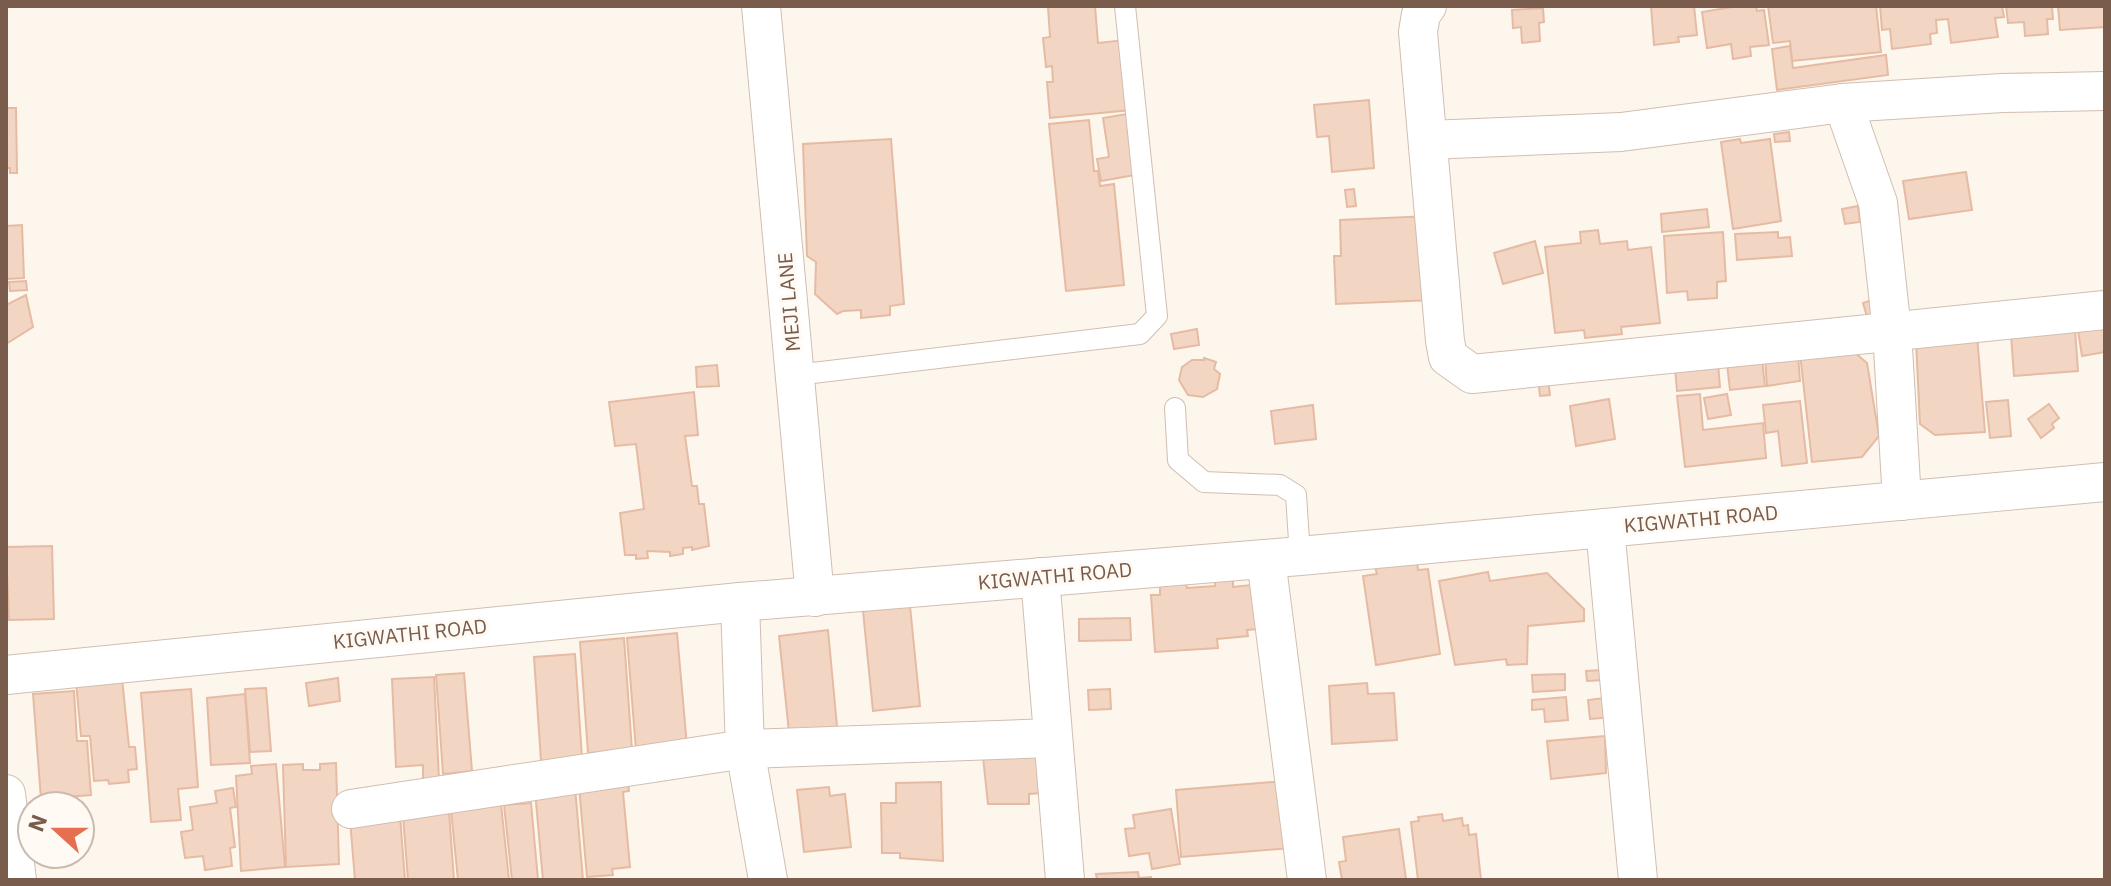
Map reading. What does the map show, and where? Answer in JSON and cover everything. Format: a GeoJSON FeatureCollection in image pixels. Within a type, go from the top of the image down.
{"type":"FeatureCollection","features":[{"type":"Feature","properties":{"kind":"street","name":"MEJI LANE"},"geometry":{"type":"LineString","coordinates":[[761,6],[815,597]]}},
{"type":"Feature","properties":{"kind":"street"},"geometry":{"type":"LineString","coordinates":[[1427,6],[1421,14],[1418,32],[1445,341],[1448,357],[1472,374],[2105,310]]}},
{"type":"Feature","properties":{"kind":"street"},"geometry":{"type":"LineString","coordinates":[[1428,140],[1621,132],[1843,103],[2002,93],[2105,91]]}},
{"type":"Feature","properties":{"kind":"street"},"geometry":{"type":"LineString","coordinates":[[1843,103],[1878,203],[1892,331],[1902,501]]}},
{"type":"Feature","properties":{"kind":"street","name":"KIGWATHI ROAD"},"geometry":{"type":"LineString","coordinates":[[6,675],[740,602],[1283,558],[2105,482]]}},
{"type":"Feature","properties":{"kind":"street"},"geometry":{"type":"LineString","coordinates":[[1605,528],[1638,880]]}},
{"type":"Feature","properties":{"kind":"street"},"geometry":{"type":"LineString","coordinates":[[1283,558],[1307,880]]}},
{"type":"Feature","properties":{"kind":"street"},"geometry":{"type":"LineString","coordinates":[[1040,577],[1065,880]]}},
{"type":"Feature","properties":{"kind":"street"},"geometry":{"type":"LineString","coordinates":[[740,602],[745,749],[768,880]]}},
{"type":"Feature","properties":{"kind":"street"},"geometry":{"type":"LineString","coordinates":[[351,809],[745,749],[1052,738]]}},
{"type":"Feature","properties":{"kind":"street"},"geometry":{"type":"LineString","coordinates":[[6,794],[17,880]]}},
{"type":"Feature","properties":{"kind":"lane"},"geometry":{"type":"LineString","coordinates":[[796,375],[1140,334],[1157,316],[1125,6]]}},
{"type":"Feature","properties":{"kind":"lane"},"geometry":{"type":"LineString","coordinates":[[1175,408],[1178,460],[1204,482],[1280,485],[1296,495],[1283,558]]}},
{"type":"Feature","properties":{"kind":"building"},"geometry":{"type":"Polygon","coordinates":[[[1040,6],[1095,6],[1098,43],[1125,40],[1131,110],[1050,118],[1047,82],[1053,82],[1052,66],[1046,67],[1043,38],[1050,37],[1048,7],[1040,6]]]}},
{"type":"Feature","properties":{"kind":"building"},"geometry":{"type":"Polygon","coordinates":[[[1651,6],[1694,6],[1697,35],[1678,37],[1679,42],[1654,45],[1651,6]]]}},
{"type":"Feature","properties":{"kind":"building"},"geometry":{"type":"Polygon","coordinates":[[[1756,6],[1757,11],[1764,10],[1769,45],[1750,47],[1751,56],[1733,59],[1731,44],[1707,48],[1702,12],[1756,6]]]}},
{"type":"Feature","properties":{"kind":"building"},"geometry":{"type":"Polygon","coordinates":[[[1768,6],[1876,6],[1881,52],[1792,61],[1790,41],[1773,43],[1768,6]]]}},
{"type":"Feature","properties":{"kind":"building"},"geometry":{"type":"Polygon","coordinates":[[[1880,6],[2002,6],[2004,17],[1995,18],[1998,37],[1951,43],[1948,19],[1936,20],[1937,33],[1930,34],[1931,44],[1892,49],[1890,29],[1882,30],[1880,6]]]}},
{"type":"Feature","properties":{"kind":"building"},"geometry":{"type":"Polygon","coordinates":[[[2006,6],[2052,6],[2053,19],[2047,19],[2048,34],[2025,36],[2024,22],[2008,23],[2006,6]]]}},
{"type":"Feature","properties":{"kind":"building"},"geometry":{"type":"Polygon","coordinates":[[[2058,6],[2105,6],[2105,27],[2060,30],[2058,6]]]}},
{"type":"Feature","properties":{"kind":"building"},"geometry":{"type":"Polygon","coordinates":[[[1543,8],[1544,22],[1539,23],[1540,41],[1522,43],[1521,27],[1513,28],[1512,10],[1543,8]]]}},
{"type":"Feature","properties":{"kind":"building"},"geometry":{"type":"Polygon","coordinates":[[[1790,46],[1793,68],[1886,55],[1888,75],[1777,90],[1772,49],[1790,46]]]}},
{"type":"Feature","properties":{"kind":"building"},"geometry":{"type":"Polygon","coordinates":[[[1369,100],[1374,168],[1332,172],[1329,136],[1317,137],[1314,105],[1369,100]]]}},
{"type":"Feature","properties":{"kind":"building"},"geometry":{"type":"Polygon","coordinates":[[[6,108],[16,108],[17,173],[10,173],[10,168],[6,168],[6,108]]]}},
{"type":"Feature","properties":{"kind":"building"},"geometry":{"type":"Polygon","coordinates":[[[1127,114],[1135,175],[1101,181],[1097,159],[1109,157],[1103,118],[1127,114]]]}},
{"type":"Feature","properties":{"kind":"building"},"geometry":{"type":"Polygon","coordinates":[[[1089,120],[1094,171],[1098,171],[1100,186],[1114,184],[1124,285],[1066,291],[1049,124],[1089,120]]]}},
{"type":"Feature","properties":{"kind":"building"},"geometry":{"type":"Polygon","coordinates":[[[1789,132],[1790,141],[1775,142],[1774,134],[1789,132]]]}},
{"type":"Feature","properties":{"kind":"building"},"geometry":{"type":"Polygon","coordinates":[[[891,139],[904,304],[890,306],[890,315],[861,318],[861,310],[837,314],[815,294],[816,262],[807,256],[803,144],[891,139]]]}},
{"type":"Feature","properties":{"kind":"building"},"geometry":{"type":"Polygon","coordinates":[[[1740,139],[1741,143],[1770,139],[1781,221],[1733,229],[1721,142],[1740,139]]]}},
{"type":"Feature","properties":{"kind":"building"},"geometry":{"type":"Polygon","coordinates":[[[1966,172],[1972,210],[1909,219],[1903,181],[1966,172]]]}},
{"type":"Feature","properties":{"kind":"building"},"geometry":{"type":"Polygon","coordinates":[[[1354,189],[1356,206],[1347,207],[1345,190],[1354,189]]]}},
{"type":"Feature","properties":{"kind":"building"},"geometry":{"type":"Polygon","coordinates":[[[1858,206],[1860,222],[1845,224],[1842,209],[1858,206]]]}},
{"type":"Feature","properties":{"kind":"building"},"geometry":{"type":"Polygon","coordinates":[[[1707,209],[1709,227],[1662,232],[1661,214],[1707,209]]]}},
{"type":"Feature","properties":{"kind":"building"},"geometry":{"type":"Polygon","coordinates":[[[1430,216],[1433,300],[1336,304],[1334,256],[1341,256],[1340,220],[1430,216]]]}},
{"type":"Feature","properties":{"kind":"building"},"geometry":{"type":"Polygon","coordinates":[[[22,225],[24,278],[7,279],[6,226],[22,225]]]}},
{"type":"Feature","properties":{"kind":"building"},"geometry":{"type":"Polygon","coordinates":[[[1598,230],[1600,244],[1627,241],[1628,250],[1651,247],[1660,323],[1621,327],[1622,334],[1585,338],[1584,330],[1555,333],[1545,247],[1581,243],[1580,232],[1598,230]]]}},
{"type":"Feature","properties":{"kind":"building"},"geometry":{"type":"Polygon","coordinates":[[[1723,232],[1726,281],[1717,282],[1717,298],[1688,300],[1687,291],[1667,293],[1664,236],[1723,232]]]}},
{"type":"Feature","properties":{"kind":"building"},"geometry":{"type":"Polygon","coordinates":[[[1778,232],[1778,238],[1790,237],[1792,256],[1737,260],[1735,234],[1778,232]]]}},
{"type":"Feature","properties":{"kind":"building"},"geometry":{"type":"Polygon","coordinates":[[[1535,241],[1543,273],[1503,284],[1494,253],[1535,241]]]}},
{"type":"Feature","properties":{"kind":"building"},"geometry":{"type":"Polygon","coordinates":[[[26,281],[27,290],[10,291],[9,282],[26,281]]]}},
{"type":"Feature","properties":{"kind":"building"},"geometry":{"type":"Polygon","coordinates":[[[26,295],[33,327],[6,344],[6,305],[26,295]]]}},
{"type":"Feature","properties":{"kind":"building"},"geometry":{"type":"Polygon","coordinates":[[[1877,298],[1869,323],[1863,303],[1877,298]]]}},
{"type":"Feature","properties":{"kind":"building"},"geometry":{"type":"Polygon","coordinates":[[[2105,327],[2105,352],[2082,356],[2078,331],[2105,327]]]}},
{"type":"Feature","properties":{"kind":"building"},"geometry":{"type":"Polygon","coordinates":[[[1197,329],[1199,345],[1174,349],[1171,334],[1197,329]]]}},
{"type":"Feature","properties":{"kind":"building"},"geometry":{"type":"Polygon","coordinates":[[[2075,329],[2078,371],[2014,376],[2011,335],[2075,329]]]}},
{"type":"Feature","properties":{"kind":"building"},"geometry":{"type":"Polygon","coordinates":[[[1977,335],[1985,432],[1935,435],[1920,424],[1916,341],[1977,335]]]}},
{"type":"Feature","properties":{"kind":"building"},"geometry":{"type":"Polygon","coordinates":[[[1847,346],[1867,363],[1879,436],[1862,457],[1812,462],[1800,353],[1847,346]]]}},
{"type":"Feature","properties":{"kind":"building"},"geometry":{"type":"Polygon","coordinates":[[[1798,355],[1800,381],[1767,386],[1765,358],[1798,355]]]}},
{"type":"Feature","properties":{"kind":"building"},"geometry":{"type":"Polygon","coordinates":[[[1204,358],[1216,362],[1214,369],[1220,374],[1217,389],[1203,397],[1188,395],[1179,380],[1182,367],[1192,360],[1204,358]]]}},
{"type":"Feature","properties":{"kind":"building"},"geometry":{"type":"Polygon","coordinates":[[[1762,359],[1765,386],[1730,390],[1727,364],[1762,359]]]}},
{"type":"Feature","properties":{"kind":"building"},"geometry":{"type":"Polygon","coordinates":[[[1718,363],[1720,387],[1677,391],[1675,367],[1718,363]]]}},
{"type":"Feature","properties":{"kind":"building"},"geometry":{"type":"Polygon","coordinates":[[[717,365],[719,386],[697,387],[696,367],[717,365]]]}},
{"type":"Feature","properties":{"kind":"building"},"geometry":{"type":"Polygon","coordinates":[[[1538,378],[1548,378],[1550,395],[1540,396],[1538,378]]]}},
{"type":"Feature","properties":{"kind":"building"},"geometry":{"type":"Polygon","coordinates":[[[694,392],[698,435],[685,436],[692,486],[697,486],[699,504],[704,504],[709,546],[692,550],[692,547],[683,548],[683,554],[670,556],[670,552],[647,551],[648,558],[636,559],[636,555],[625,555],[620,513],[644,509],[636,444],[615,446],[609,402],[694,392]]]}},
{"type":"Feature","properties":{"kind":"building"},"geometry":{"type":"Polygon","coordinates":[[[1700,394],[1703,430],[1763,423],[1766,458],[1685,467],[1677,396],[1700,394]]]}},
{"type":"Feature","properties":{"kind":"building"},"geometry":{"type":"Polygon","coordinates":[[[1727,394],[1731,415],[1708,419],[1704,398],[1727,394]]]}},
{"type":"Feature","properties":{"kind":"building"},"geometry":{"type":"Polygon","coordinates":[[[1609,399],[1615,439],[1576,446],[1570,406],[1609,399]]]}},
{"type":"Feature","properties":{"kind":"building"},"geometry":{"type":"Polygon","coordinates":[[[2008,400],[2011,436],[1990,438],[1986,402],[2008,400]]]}},
{"type":"Feature","properties":{"kind":"building"},"geometry":{"type":"Polygon","coordinates":[[[1800,401],[1807,463],[1782,466],[1778,431],[1766,433],[1763,405],[1800,401]]]}},
{"type":"Feature","properties":{"kind":"building"},"geometry":{"type":"Polygon","coordinates":[[[2049,404],[2059,418],[2052,424],[2054,428],[2041,438],[2028,419],[2049,404]]]}},
{"type":"Feature","properties":{"kind":"building"},"geometry":{"type":"Polygon","coordinates":[[[1313,405],[1316,439],[1275,444],[1271,411],[1313,405]]]}},
{"type":"Feature","properties":{"kind":"building"},"geometry":{"type":"Polygon","coordinates":[[[52,546],[54,619],[9,620],[6,547],[52,546]]]}},
{"type":"Feature","properties":{"kind":"building"},"geometry":{"type":"Polygon","coordinates":[[[1417,560],[1418,570],[1428,569],[1440,654],[1376,665],[1363,576],[1377,574],[1375,567],[1417,560]]]}},
{"type":"Feature","properties":{"kind":"building"},"geometry":{"type":"Polygon","coordinates":[[[1488,572],[1490,581],[1547,573],[1584,609],[1584,621],[1528,626],[1527,664],[1507,665],[1506,659],[1455,665],[1439,581],[1488,572]]]}},
{"type":"Feature","properties":{"kind":"building"},"geometry":{"type":"Polygon","coordinates":[[[1233,579],[1233,587],[1251,585],[1252,597],[1262,596],[1258,629],[1247,630],[1248,636],[1217,639],[1218,648],[1155,652],[1151,595],[1160,595],[1160,585],[1186,583],[1187,588],[1215,586],[1215,581],[1233,579]]]}},
{"type":"Feature","properties":{"kind":"building"},"geometry":{"type":"Polygon","coordinates":[[[910,606],[920,706],[873,711],[863,611],[910,606]]]}},
{"type":"Feature","properties":{"kind":"building"},"geometry":{"type":"Polygon","coordinates":[[[1130,618],[1131,640],[1079,641],[1079,619],[1130,618]]]}},
{"type":"Feature","properties":{"kind":"building"},"geometry":{"type":"Polygon","coordinates":[[[828,630],[838,737],[790,742],[779,636],[828,630]]]}},
{"type":"Feature","properties":{"kind":"building"},"geometry":{"type":"Polygon","coordinates":[[[677,633],[687,746],[636,750],[627,638],[677,633]]]}},
{"type":"Feature","properties":{"kind":"building"},"geometry":{"type":"Polygon","coordinates":[[[624,638],[632,750],[588,753],[580,642],[624,638]]]}},
{"type":"Feature","properties":{"kind":"building"},"geometry":{"type":"Polygon","coordinates":[[[575,654],[582,758],[541,761],[534,657],[575,654]]]}},
{"type":"Feature","properties":{"kind":"building"},"geometry":{"type":"Polygon","coordinates":[[[1603,670],[1604,680],[1587,681],[1586,671],[1603,670]]]}},
{"type":"Feature","properties":{"kind":"building"},"geometry":{"type":"Polygon","coordinates":[[[464,673],[472,771],[443,774],[436,675],[464,673]]]}},
{"type":"Feature","properties":{"kind":"building"},"geometry":{"type":"Polygon","coordinates":[[[1565,674],[1565,690],[1533,692],[1532,675],[1565,674]]]}},
{"type":"Feature","properties":{"kind":"building"},"geometry":{"type":"Polygon","coordinates":[[[434,677],[439,779],[423,780],[423,765],[396,767],[392,679],[434,677]]]}},
{"type":"Feature","properties":{"kind":"building"},"geometry":{"type":"Polygon","coordinates":[[[122,678],[129,747],[135,747],[137,769],[128,770],[129,782],[109,784],[108,780],[94,781],[90,736],[81,736],[76,682],[122,678]]]}},
{"type":"Feature","properties":{"kind":"building"},"geometry":{"type":"Polygon","coordinates":[[[338,678],[340,701],[309,706],[306,683],[338,678]]]}},
{"type":"Feature","properties":{"kind":"building"},"geometry":{"type":"Polygon","coordinates":[[[1367,683],[1368,694],[1394,693],[1397,740],[1332,744],[1329,686],[1367,683]]]}},
{"type":"Feature","properties":{"kind":"building"},"geometry":{"type":"Polygon","coordinates":[[[266,688],[271,751],[250,752],[245,689],[266,688]]]}},
{"type":"Feature","properties":{"kind":"building"},"geometry":{"type":"Polygon","coordinates":[[[191,689],[198,787],[178,789],[181,820],[151,822],[141,693],[191,689]]]}},
{"type":"Feature","properties":{"kind":"building"},"geometry":{"type":"Polygon","coordinates":[[[1110,689],[1111,709],[1089,710],[1088,690],[1110,689]]]}},
{"type":"Feature","properties":{"kind":"building"},"geometry":{"type":"Polygon","coordinates":[[[74,691],[77,741],[87,741],[91,790],[40,790],[33,694],[74,691]]]}},
{"type":"Feature","properties":{"kind":"building"},"geometry":{"type":"Polygon","coordinates":[[[245,694],[250,763],[211,765],[207,698],[245,694]]]}},
{"type":"Feature","properties":{"kind":"building"},"geometry":{"type":"Polygon","coordinates":[[[1566,697],[1568,720],[1545,722],[1544,709],[1532,710],[1532,700],[1566,697]]]}},
{"type":"Feature","properties":{"kind":"building"},"geometry":{"type":"Polygon","coordinates":[[[1611,697],[1613,717],[1590,719],[1588,700],[1611,697]]]}},
{"type":"Feature","properties":{"kind":"building"},"geometry":{"type":"Polygon","coordinates":[[[1605,736],[1606,773],[1551,779],[1547,741],[1605,736]]]}},
{"type":"Feature","properties":{"kind":"building"},"geometry":{"type":"Polygon","coordinates":[[[1036,751],[1041,793],[1029,794],[1029,804],[988,804],[983,757],[1036,751]]]}},
{"type":"Feature","properties":{"kind":"building"},"geometry":{"type":"Polygon","coordinates":[[[336,763],[339,864],[286,867],[283,765],[303,764],[303,770],[320,770],[320,764],[336,763]]]}},
{"type":"Feature","properties":{"kind":"building"},"geometry":{"type":"Polygon","coordinates":[[[276,764],[285,867],[241,871],[236,776],[252,774],[251,766],[276,764]]]}},
{"type":"Feature","properties":{"kind":"building"},"geometry":{"type":"Polygon","coordinates":[[[627,770],[629,791],[623,792],[630,867],[612,869],[613,875],[587,877],[578,775],[627,770]]]}},
{"type":"Feature","properties":{"kind":"building"},"geometry":{"type":"Polygon","coordinates":[[[1284,781],[1290,848],[1181,857],[1176,790],[1284,781]]]}},
{"type":"Feature","properties":{"kind":"building"},"geometry":{"type":"Polygon","coordinates":[[[941,782],[943,861],[900,858],[900,853],[882,853],[881,803],[896,803],[896,783],[941,782]]]}},
{"type":"Feature","properties":{"kind":"building"},"geometry":{"type":"Polygon","coordinates":[[[575,787],[583,880],[543,880],[535,791],[575,787]]]}},
{"type":"Feature","properties":{"kind":"building"},"geometry":{"type":"Polygon","coordinates":[[[829,787],[830,796],[845,794],[851,847],[804,852],[797,790],[829,787]]]}},
{"type":"Feature","properties":{"kind":"building"},"geometry":{"type":"Polygon","coordinates":[[[233,788],[236,807],[230,808],[235,847],[230,848],[232,866],[205,870],[203,856],[185,858],[181,832],[193,830],[190,807],[217,803],[215,791],[233,788]]]}},
{"type":"Feature","properties":{"kind":"building"},"geometry":{"type":"Polygon","coordinates":[[[531,803],[538,880],[512,880],[504,805],[531,803]]]}},
{"type":"Feature","properties":{"kind":"building"},"geometry":{"type":"Polygon","coordinates":[[[501,804],[509,880],[458,880],[451,810],[501,804]]]}},
{"type":"Feature","properties":{"kind":"building"},"geometry":{"type":"Polygon","coordinates":[[[1171,809],[1180,864],[1152,869],[1149,853],[1129,856],[1125,829],[1135,828],[1133,815],[1171,809]]]}},
{"type":"Feature","properties":{"kind":"building"},"geometry":{"type":"Polygon","coordinates":[[[449,812],[454,880],[408,880],[403,816],[449,812]]]}},
{"type":"Feature","properties":{"kind":"building"},"geometry":{"type":"Polygon","coordinates":[[[1442,814],[1443,821],[1462,818],[1463,826],[1468,825],[1469,835],[1476,834],[1481,880],[1418,880],[1411,822],[1419,821],[1418,817],[1442,814]]]}},
{"type":"Feature","properties":{"kind":"building"},"geometry":{"type":"Polygon","coordinates":[[[400,816],[405,880],[355,880],[350,820],[400,816]]]}},
{"type":"Feature","properties":{"kind":"building"},"geometry":{"type":"Polygon","coordinates":[[[1399,829],[1406,879],[1342,880],[1339,862],[1346,861],[1343,837],[1399,829]]]}},
{"type":"Feature","properties":{"kind":"building"},"geometry":{"type":"Polygon","coordinates":[[[1138,872],[1139,878],[1151,877],[1151,880],[1097,880],[1096,874],[1138,872]]]}}]}
